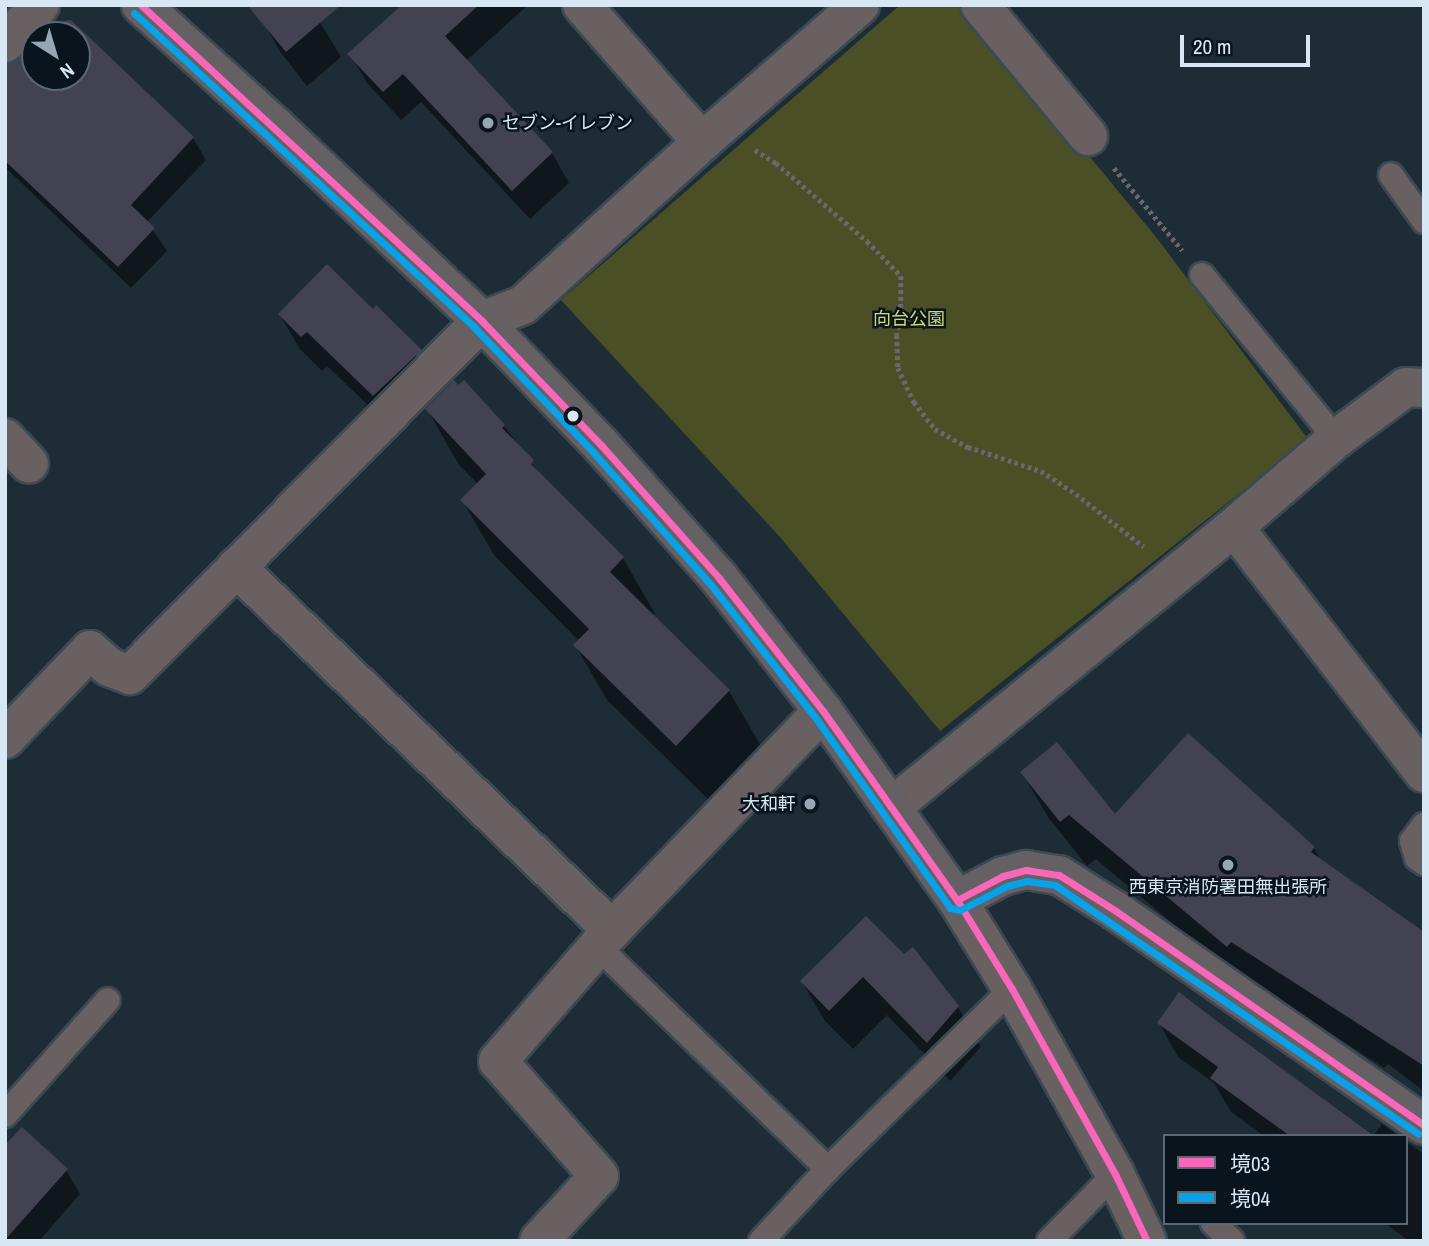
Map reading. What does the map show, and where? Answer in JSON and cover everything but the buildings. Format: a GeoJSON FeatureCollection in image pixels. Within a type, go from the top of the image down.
{"type":"FeatureCollection","features":[{"type":"Feature","properties":{"kind":"main road"},"geometry":{"type":"LineString","coordinates":[[141,5],[482,321],[644,492],[719,578],[823,711],[893,806],[957,900],[1003,876],[1026,870],[1059,875],[1116,911],[1424,1125]]}},
{"type":"Feature","properties":{"kind":"street"},"geometry":{"type":"LineString","coordinates":[[5,43],[40,5]]}},
{"type":"Feature","properties":{"kind":"street"},"geometry":{"type":"LineString","coordinates":[[582,5],[710,135]]}},
{"type":"Feature","properties":{"kind":"street"},"geometry":{"type":"LineString","coordinates":[[5,739],[90,650],[109,667],[130,676],[482,321],[523,305],[710,135],[859,5]]}},
{"type":"Feature","properties":{"kind":"street"},"geometry":{"type":"LineString","coordinates":[[980,5],[1088,136]]}},
{"type":"Feature","properties":{"kind":"street"},"geometry":{"type":"LineString","coordinates":[[893,806],[1234,527],[1336,439],[1406,387],[1424,388]]}},
{"type":"Feature","properties":{"kind":"street"},"geometry":{"type":"LineString","coordinates":[[1234,527],[1424,773]]}},
{"type":"Feature","properties":{"kind":"street"},"geometry":{"type":"LineString","coordinates":[[236,567],[605,938]]}},
{"type":"Feature","properties":{"kind":"street"},"geometry":{"type":"LineString","coordinates":[[539,1241],[599,1176],[498,1061],[605,938],[823,711]]}},
{"type":"Feature","properties":{"kind":"street"},"geometry":{"type":"LineString","coordinates":[[957,900],[1012,989],[1115,1174],[1147,1241]]}},
{"type":"Feature","properties":{"kind":"lane"},"geometry":{"type":"LineString","coordinates":[[1391,175],[1424,221]]}},
{"type":"Feature","properties":{"kind":"lane"},"geometry":{"type":"LineString","coordinates":[[1202,275],[1336,439]]}},
{"type":"Feature","properties":{"kind":"lane"},"geometry":{"type":"LineString","coordinates":[[1424,825],[1412,841],[1418,858],[1424,863]]}},
{"type":"Feature","properties":{"kind":"lane"},"geometry":{"type":"LineString","coordinates":[[605,938],[828,1169]]}},
{"type":"Feature","properties":{"kind":"lane"},"geometry":{"type":"LineString","coordinates":[[761,1241],[828,1169],[1012,989]]}},
{"type":"Feature","properties":{"kind":"lane"},"geometry":{"type":"LineString","coordinates":[[5,1115],[107,1000]]}},
{"type":"Feature","properties":{"kind":"lane"},"geometry":{"type":"LineString","coordinates":[[1049,1241],[1115,1174]]}},
{"type":"Feature","properties":{"kind":"lane"},"geometry":{"type":"LineString","coordinates":[[1215,1225],[1232,1241]]}},
{"type":"Feature","properties":{"kind":"path"},"geometry":{"type":"LineString","coordinates":[[710,135],[776,163],[867,241],[901,276],[898,368],[914,402],[935,429],[968,447],[1041,471],[1130,534],[1174,576]]}},
{"type":"Feature","properties":{"kind":"path"},"geometry":{"type":"LineString","coordinates":[[1088,136],[1202,275]]}},
{"type":"Feature","properties":{"kind":"green space","name":"向台公園"},"geometry":{"type":"Polygon","coordinates":[[[900,5],[965,5],[1156,237],[1308,439],[940,731],[780,537],[561,300],[900,5]]]}},
{"type":"Feature","properties":{"kind":"transit line","name":"境03"},"geometry":{"type":"LineString","coordinates":[[141,5],[482,321],[601,445],[719,578],[823,711],[957,900],[1012,989],[1115,1174],[1147,1241]]}},
{"type":"Feature","properties":{"kind":"transit line","name":"境04"},"geometry":{"type":"LineString","coordinates":[[134,13],[475,328],[593,452],[711,585],[815,717],[950,908],[960,910],[1007,886],[1027,881],[1055,885],[1418,1134]]}},
{"type":"Feature","properties":{"kind":"transit line","name":"境03"},"geometry":{"type":"LineString","coordinates":[[957,900],[1003,876],[1026,870],[1059,875],[1116,911],[1424,1125]]}},
{"type":"Feature","properties":{"kind":"place","name":"セブン-イレブン"},"geometry":{"type":"Point","coordinates":[488,123]}},
{"type":"Feature","properties":{"kind":"place","name":"大和軒"},"geometry":{"type":"Point","coordinates":[810,804]}},
{"type":"Feature","properties":{"kind":"place","name":"西東京消防署田無出張所"},"geometry":{"type":"Point","coordinates":[1228,865]}}]}
